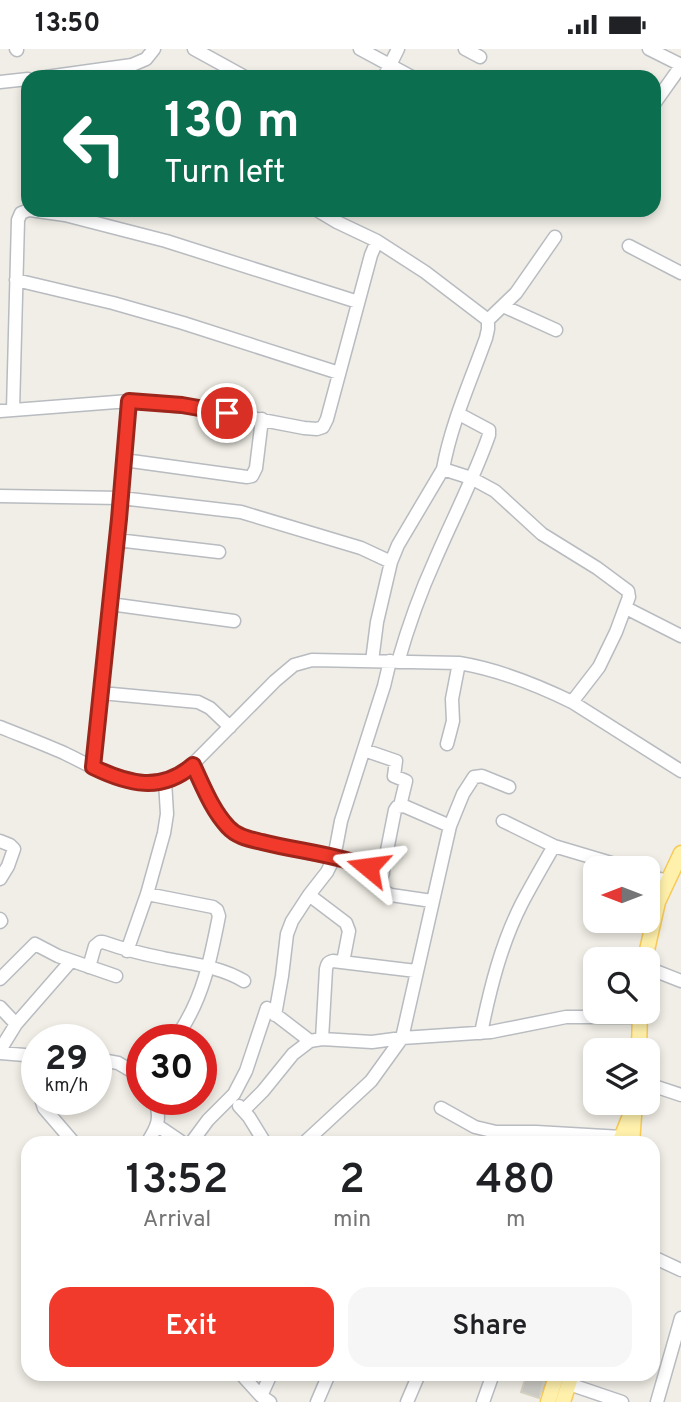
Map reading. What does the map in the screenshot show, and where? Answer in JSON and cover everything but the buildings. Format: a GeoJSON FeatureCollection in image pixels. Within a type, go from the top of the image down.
{"type":"FeatureCollection","features":[{"type":"Feature","properties":{"kind":"main road"},"geometry":{"type":"LineString","coordinates":[[648,947],[658,902],[681,853]]}},
{"type":"Feature","properties":{"kind":"main road"},"geometry":{"type":"LineString","coordinates":[[625,1136],[631,1115]]}},
{"type":"Feature","properties":{"kind":"main road"},"geometry":{"type":"LineString","coordinates":[[548,1402],[554,1381]]}},
{"type":"Feature","properties":{"kind":"main road"},"geometry":{"type":"LineString","coordinates":[[563,1402],[569,1381]]}},
{"type":"Feature","properties":{"kind":"street"},"geometry":{"type":"LineString","coordinates":[[96,70],[132,65],[146,59],[154,49]]}},
{"type":"Feature","properties":{"kind":"street"},"geometry":{"type":"LineString","coordinates":[[194,49],[232,70]]}},
{"type":"Feature","properties":{"kind":"street"},"geometry":{"type":"LineString","coordinates":[[360,49],[400,70]]}},
{"type":"Feature","properties":{"kind":"street"},"geometry":{"type":"LineString","coordinates":[[387,70],[398,49]]}},
{"type":"Feature","properties":{"kind":"street"},"geometry":{"type":"LineString","coordinates":[[465,49],[480,57]]}},
{"type":"Feature","properties":{"kind":"street"},"geometry":{"type":"LineString","coordinates":[[649,49],[681,65],[661,94]]}},
{"type":"Feature","properties":{"kind":"street"},"geometry":{"type":"LineString","coordinates":[[0,82],[21,80]]}},
{"type":"Feature","properties":{"kind":"street"},"geometry":{"type":"LineString","coordinates":[[21,215],[18,220],[6,410],[129,401],[182,405],[317,429],[323,426],[327,419],[370,255],[377,241]]}},
{"type":"Feature","properties":{"kind":"street"},"geometry":{"type":"LineString","coordinates":[[73,217],[166,241],[358,302]]}},
{"type":"Feature","properties":{"kind":"street"},"geometry":{"type":"LineString","coordinates":[[329,217],[377,241],[425,272],[488,320]]}},
{"type":"Feature","properties":{"kind":"street"},"geometry":{"type":"LineString","coordinates":[[372,661],[377,622],[391,562],[398,545],[443,469],[445,455],[486,338],[488,320],[516,293],[555,237]]}},
{"type":"Feature","properties":{"kind":"street"},"geometry":{"type":"LineString","coordinates":[[629,246],[681,274]]}},
{"type":"Feature","properties":{"kind":"street"},"geometry":{"type":"LineString","coordinates":[[16,280],[136,309],[340,373]]}},
{"type":"Feature","properties":{"kind":"street"},"geometry":{"type":"LineString","coordinates":[[503,306],[556,330]]}},
{"type":"Feature","properties":{"kind":"street"},"geometry":{"type":"LineString","coordinates":[[93,767],[129,401]]}},
{"type":"Feature","properties":{"kind":"street"},"geometry":{"type":"LineString","coordinates":[[275,1015],[287,934],[292,921],[334,858],[341,821],[394,662],[420,594],[468,489],[489,435],[489,430],[459,414]]}},
{"type":"Feature","properties":{"kind":"street"},"geometry":{"type":"LineString","coordinates":[[124,460],[247,477],[252,475],[256,468],[262,419]]}},
{"type":"Feature","properties":{"kind":"street"},"geometry":{"type":"LineString","coordinates":[[443,469],[471,478],[495,491],[542,534],[628,591],[629,597],[617,632],[599,667],[572,702]]}},
{"type":"Feature","properties":{"kind":"street"},"geometry":{"type":"LineString","coordinates":[[0,496],[121,498],[241,512],[361,548],[391,562]]}},
{"type":"Feature","properties":{"kind":"street"},"geometry":{"type":"LineString","coordinates":[[117,540],[219,552]]}},
{"type":"Feature","properties":{"kind":"street"},"geometry":{"type":"LineString","coordinates":[[110,604],[234,621]]}},
{"type":"Feature","properties":{"kind":"street"},"geometry":{"type":"LineString","coordinates":[[626,608],[681,636]]}},
{"type":"Feature","properties":{"kind":"street"},"geometry":{"type":"LineString","coordinates":[[0,727],[107,774],[133,783],[153,783],[184,773],[294,665],[312,660],[460,663],[478,666],[572,702],[681,771]]}},
{"type":"Feature","properties":{"kind":"street"},"geometry":{"type":"LineString","coordinates":[[447,744],[453,722],[452,699],[460,663]]}},
{"type":"Feature","properties":{"kind":"street"},"geometry":{"type":"LineString","coordinates":[[101,693],[198,702],[230,727]]}},
{"type":"Feature","properties":{"kind":"street"},"geometry":{"type":"LineString","coordinates":[[364,750],[396,761],[394,776],[406,781],[400,806],[395,810],[380,881],[382,888],[391,895],[432,901]]}},
{"type":"Feature","properties":{"kind":"street"},"geometry":{"type":"LineString","coordinates":[[193,765],[217,813],[229,829],[240,836],[353,862],[383,873]]}},
{"type":"Feature","properties":{"kind":"street"},"geometry":{"type":"LineString","coordinates":[[311,1136],[371,1080],[402,1038],[450,826],[463,794],[474,777],[482,776],[509,787]]}},
{"type":"Feature","properties":{"kind":"street"},"geometry":{"type":"LineString","coordinates":[[127,951],[164,833],[167,814],[165,781]]}},
{"type":"Feature","properties":{"kind":"street"},"geometry":{"type":"LineString","coordinates":[[400,806],[450,826]]}},
{"type":"Feature","properties":{"kind":"street"},"geometry":{"type":"LineString","coordinates":[[503,821],[554,846],[588,856]]}},
{"type":"Feature","properties":{"kind":"street"},"geometry":{"type":"LineString","coordinates":[[0,841],[12,846],[14,853],[0,879]]}},
{"type":"Feature","properties":{"kind":"street"},"geometry":{"type":"LineString","coordinates":[[481,1033],[494,974],[509,933],[521,904],[554,846]]}},
{"type":"Feature","properties":{"kind":"street"},"geometry":{"type":"LineString","coordinates":[[660,879],[668,881]]}},
{"type":"Feature","properties":{"kind":"street"},"geometry":{"type":"LineString","coordinates":[[147,894],[213,907],[219,916],[202,991],[185,1024]]}},
{"type":"Feature","properties":{"kind":"street"},"geometry":{"type":"LineString","coordinates":[[309,895],[346,923],[348,927],[343,962]]}},
{"type":"Feature","properties":{"kind":"street"},"geometry":{"type":"LineString","coordinates":[[89,967],[95,946],[100,942],[127,951],[209,967],[244,981]]}},
{"type":"Feature","properties":{"kind":"street"},"geometry":{"type":"LineString","coordinates":[[0,979],[34,944],[58,956],[116,976]]}},
{"type":"Feature","properties":{"kind":"street"},"geometry":{"type":"LineString","coordinates":[[21,1054],[0,1052],[16,1024],[71,961]]}},
{"type":"Feature","properties":{"kind":"street"},"geometry":{"type":"LineString","coordinates":[[316,1040],[327,964],[333,961],[416,971]]}},
{"type":"Feature","properties":{"kind":"street"},"geometry":{"type":"LineString","coordinates":[[660,973],[681,981]]}},
{"type":"Feature","properties":{"kind":"street"},"geometry":{"type":"LineString","coordinates":[[0,1007],[16,1024]]}},
{"type":"Feature","properties":{"kind":"street"},"geometry":{"type":"LineString","coordinates":[[196,1136],[230,1098],[246,1072],[267,1008],[316,1040],[372,1042],[481,1033],[583,1016]]}},
{"type":"Feature","properties":{"kind":"street"},"geometry":{"type":"LineString","coordinates":[[244,1110],[293,1054],[316,1040]]}},
{"type":"Feature","properties":{"kind":"street"},"geometry":{"type":"LineString","coordinates":[[660,1088],[681,1095]]}},
{"type":"Feature","properties":{"kind":"street"},"geometry":{"type":"LineString","coordinates":[[230,1098],[244,1110],[261,1136]]}},
{"type":"Feature","properties":{"kind":"street"},"geometry":{"type":"LineString","coordinates":[[441,1108],[475,1127],[496,1132],[575,1136]]}},
{"type":"Feature","properties":{"kind":"street"},"geometry":{"type":"LineString","coordinates":[[50,1115],[68,1136]]}},
{"type":"Feature","properties":{"kind":"street"},"geometry":{"type":"LineString","coordinates":[[152,1136],[158,1126],[159,1115]]}},
{"type":"Feature","properties":{"kind":"street"},"geometry":{"type":"LineString","coordinates":[[158,1126],[173,1136]]}},
{"type":"Feature","properties":{"kind":"street"},"geometry":{"type":"LineString","coordinates":[[660,1260],[681,1271]]}},
{"type":"Feature","properties":{"kind":"street"},"geometry":{"type":"LineString","coordinates":[[657,1402],[681,1318]]}},
{"type":"Feature","properties":{"kind":"street"},"geometry":{"type":"LineString","coordinates":[[248,1381],[265,1399]]}},
{"type":"Feature","properties":{"kind":"street"},"geometry":{"type":"LineString","coordinates":[[265,1399],[269,1381]]}},
{"type":"Feature","properties":{"kind":"street"},"geometry":{"type":"LineString","coordinates":[[317,1402],[326,1381]]}},
{"type":"Feature","properties":{"kind":"street"},"geometry":{"type":"LineString","coordinates":[[407,1402],[416,1381]]}},
{"type":"Feature","properties":{"kind":"street"},"geometry":{"type":"LineString","coordinates":[[483,1402],[490,1381]]}},
{"type":"Feature","properties":{"kind":"street"},"geometry":{"type":"LineString","coordinates":[[575,1381],[622,1402]]}},
{"type":"Feature","properties":{"kind":"route"},"geometry":{"type":"LineString","coordinates":[[227,413],[182,405],[129,401],[93,767],[133,783],[153,783],[184,773],[193,765],[217,813],[229,829],[240,836],[368,867]]}}]}
